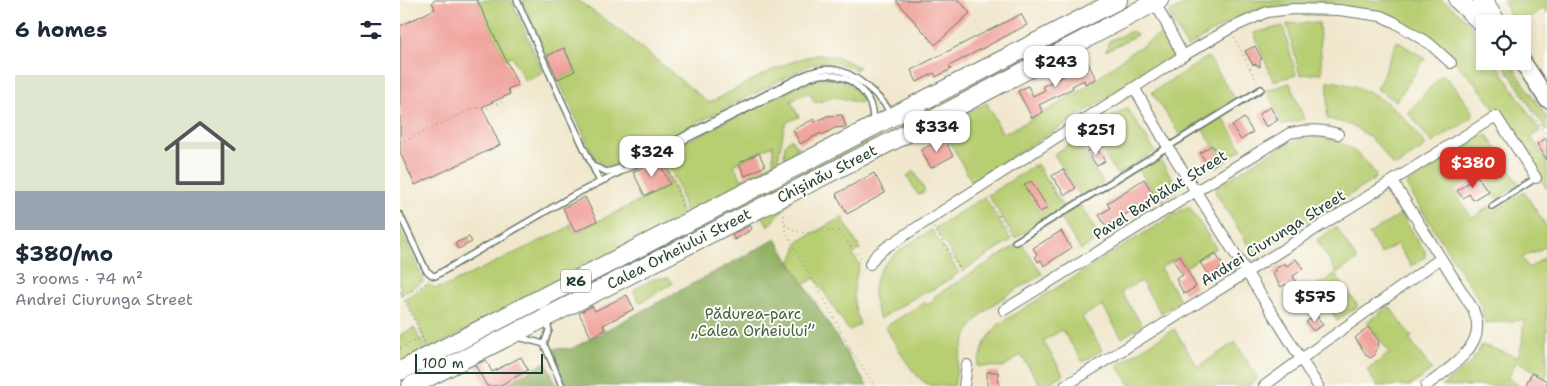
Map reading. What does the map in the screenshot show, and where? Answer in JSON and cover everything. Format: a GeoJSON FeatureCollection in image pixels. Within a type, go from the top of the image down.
{"type":"FeatureCollection","features":[{"type":"Feature","properties":{"kind":"highway","name":"R6"},"geometry":{"type":"LineString","coordinates":[[892,110],[930,98],[1118,0]]}},
{"type":"Feature","properties":{"kind":"highway"},"geometry":{"type":"LineString","coordinates":[[1458,0],[1476,17]]}},
{"type":"Feature","properties":{"kind":"highway"},"geometry":{"type":"LineString","coordinates":[[1482,0],[1492,15]]}},
{"type":"Feature","properties":{"kind":"highway"},"geometry":{"type":"LineString","coordinates":[[1496,0],[1502,15]]}},
{"type":"Feature","properties":{"kind":"highway","name":"Chișinău Street"},"geometry":{"type":"LineString","coordinates":[[761,208],[1157,1]]}},
{"type":"Feature","properties":{"kind":"highway"},"geometry":{"type":"LineString","coordinates":[[892,110],[894,140]]}},
{"type":"Feature","properties":{"kind":"highway","name":"Chișinău Street"},"geometry":{"type":"LineString","coordinates":[[751,190],[871,128],[892,110]]}},
{"type":"Feature","properties":{"kind":"highway","name":"Calea Orheiului Street"},"geometry":{"type":"LineString","coordinates":[[400,371],[751,190]]}},
{"type":"Feature","properties":{"kind":"highway","name":"Calea Orheiului Street"},"geometry":{"type":"LineString","coordinates":[[411,386],[761,208]]}},
{"type":"Feature","properties":{"kind":"highway"},"geometry":{"type":"LineString","coordinates":[[500,320],[509,336]]}},
{"type":"Feature","properties":{"kind":"main road"},"geometry":{"type":"LineString","coordinates":[[1528,70],[1547,99]]}},
{"type":"Feature","properties":{"kind":"street"},"geometry":{"type":"LineString","coordinates":[[1157,1],[1183,56]]}},
{"type":"Feature","properties":{"kind":"street"},"geometry":{"type":"LineString","coordinates":[[870,264],[876,255],[888,246],[1183,56],[1230,29],[1267,12],[1293,9],[1340,10],[1381,16],[1430,44],[1451,63]]}},
{"type":"Feature","properties":{"kind":"street"},"geometry":{"type":"LineString","coordinates":[[1134,89],[1318,386]]}},
{"type":"Feature","properties":{"kind":"street","name":"Andrei Ciurunga Street"},"geometry":{"type":"LineString","coordinates":[[1065,386],[1496,116],[1536,178]]}},
{"type":"Feature","properties":{"kind":"street","name":"Pavel Barbălat Street"},"geometry":{"type":"LineString","coordinates":[[1004,310],[1290,133],[1327,130],[1338,134]]}},
{"type":"Feature","properties":{"kind":"street"},"geometry":{"type":"LineString","coordinates":[[1392,182],[1473,309],[1478,325],[1475,338],[1467,352],[1458,362],[1426,386]]}},
{"type":"Feature","properties":{"kind":"street"},"geometry":{"type":"LineString","coordinates":[[1264,386],[1441,258]]}},
{"type":"Feature","properties":{"kind":"street"},"geometry":{"type":"LineString","coordinates":[[964,386],[967,365]]}},
{"type":"Feature","properties":{"kind":"lane"},"geometry":{"type":"LineString","coordinates":[[517,0],[561,100],[593,166],[599,172],[600,182]]}},
{"type":"Feature","properties":{"kind":"lane"},"geometry":{"type":"LineString","coordinates":[[599,172],[617,170],[815,70],[833,69],[851,75],[869,88],[892,110]]}},
{"type":"Feature","properties":{"kind":"lane"},"geometry":{"type":"LineString","coordinates":[[400,215],[426,270],[432,276],[436,276],[574,195],[796,84],[818,75],[838,76],[850,81],[860,89],[872,108],[871,128]]}},
{"type":"Feature","properties":{"kind":"lane"},"geometry":{"type":"LineString","coordinates":[[1015,242],[1261,89]]}},
{"type":"Feature","properties":{"kind":"lane"},"geometry":{"type":"LineString","coordinates":[[904,103],[930,98]]}},
{"type":"Feature","properties":{"kind":"lane"},"geometry":{"type":"LineString","coordinates":[[1492,206],[1536,178]]}},
{"type":"Feature","properties":{"kind":"lane"},"geometry":{"type":"LineString","coordinates":[[546,317],[549,330],[544,344],[562,386]]}},
{"type":"Feature","properties":{"kind":"lane"},"geometry":{"type":"LineString","coordinates":[[509,336],[544,344]]}},
{"type":"Feature","properties":{"kind":"path"},"geometry":{"type":"LineString","coordinates":[[1230,29],[1261,89]]}},
{"type":"Feature","properties":{"kind":"path"},"geometry":{"type":"LineString","coordinates":[[1504,70],[1547,137]]}},
{"type":"Feature","properties":{"kind":"path"},"geometry":{"type":"LineString","coordinates":[[400,143],[474,108],[487,108],[504,101]]}},
{"type":"Feature","properties":{"kind":"path"},"geometry":{"type":"LineString","coordinates":[[1032,154],[1068,209]]}},
{"type":"Feature","properties":{"kind":"path"},"geometry":{"type":"LineString","coordinates":[[660,156],[674,180],[685,215]]}},
{"type":"Feature","properties":{"kind":"path"},"geometry":{"type":"LineString","coordinates":[[980,187],[1015,242]]}},
{"type":"Feature","properties":{"kind":"path"},"geometry":{"type":"LineString","coordinates":[[783,215],[786,231],[798,255],[820,291],[848,345],[875,386]]}},
{"type":"Feature","properties":{"kind":"path"},"geometry":{"type":"LineString","coordinates":[[929,220],[963,274]]}},
{"type":"Feature","properties":{"kind":"path"},"geometry":{"type":"LineString","coordinates":[[785,223],[795,231],[818,232],[831,230],[841,232],[849,246],[870,264]]}},
{"type":"Feature","properties":{"kind":"path"},"geometry":{"type":"LineString","coordinates":[[402,296],[427,283]]}},
{"type":"Feature","properties":{"kind":"path"},"geometry":{"type":"LineString","coordinates":[[400,292],[430,355]]}},
{"type":"Feature","properties":{"kind":"path"},"geometry":{"type":"LineString","coordinates":[[400,348],[422,338]]}},
{"type":"Feature","properties":{"kind":"green space"},"geometry":{"type":"Polygon","coordinates":[[[477,0],[511,0],[543,72],[525,81],[512,56],[505,59],[477,0]]]}},
{"type":"Feature","properties":{"kind":"green space"},"geometry":{"type":"Polygon","coordinates":[[[522,0],[577,0],[618,29],[709,103],[784,65],[815,55],[835,57],[859,67],[856,70],[845,65],[828,62],[810,65],[609,167],[597,158],[595,159],[558,79],[575,71],[564,48],[547,56],[522,0]]]}},
{"type":"Feature","properties":{"kind":"green space"},"geometry":{"type":"Polygon","coordinates":[[[1193,0],[1442,0],[1460,14],[1476,31],[1476,70],[1501,70],[1540,131],[1531,137],[1547,162],[1547,189],[1477,85],[1453,60],[1389,14],[1276,6],[1241,17],[1187,47],[1168,13],[1193,0]]]}},
{"type":"Feature","properties":{"kind":"green space"},"geometry":{"type":"Polygon","coordinates":[[[1503,0],[1547,0],[1547,13],[1544,8],[1531,16],[1510,15],[1503,0]]]}},
{"type":"Feature","properties":{"kind":"green space"},"geometry":{"type":"Polygon","coordinates":[[[1096,22],[1035,58],[899,131],[900,120],[1096,22]]]}},
{"type":"Feature","properties":{"kind":"green space"},"geometry":{"type":"Polygon","coordinates":[[[1319,23],[1322,73],[1300,75],[1287,24],[1319,23]]]}},
{"type":"Feature","properties":{"kind":"green space"},"geometry":{"type":"Polygon","coordinates":[[[1283,26],[1296,75],[1273,81],[1254,33],[1283,26]]]}},
{"type":"Feature","properties":{"kind":"green space"},"geometry":{"type":"Polygon","coordinates":[[[1132,31],[1137,35],[1106,51],[1109,41],[1132,31]]]}},
{"type":"Feature","properties":{"kind":"green space"},"geometry":{"type":"Polygon","coordinates":[[[1161,34],[1173,57],[972,182],[941,126],[987,103],[1003,134],[1047,111],[1089,85],[1130,53],[1161,34]]]}},
{"type":"Feature","properties":{"kind":"green space"},"geometry":{"type":"Polygon","coordinates":[[[1397,41],[1425,59],[1396,101],[1377,89],[1397,41]]]}},
{"type":"Feature","properties":{"kind":"green space"},"geometry":{"type":"Polygon","coordinates":[[[1208,57],[1236,100],[1180,135],[1152,92],[1208,57]]]}},
{"type":"Feature","properties":{"kind":"green space"},"geometry":{"type":"Polygon","coordinates":[[[1507,70],[1515,70],[1547,118],[1547,131],[1507,70]]]}},
{"type":"Feature","properties":{"kind":"green space"},"geometry":{"type":"Polygon","coordinates":[[[1443,74],[1455,87],[1473,113],[1472,118],[1432,143],[1408,112],[1443,74]]]}},
{"type":"Feature","properties":{"kind":"green space"},"geometry":{"type":"Polygon","coordinates":[[[817,78],[824,78],[850,85],[860,94],[863,100],[860,103],[835,97],[815,103],[809,92],[791,101],[799,117],[787,122],[784,128],[776,170],[687,218],[677,182],[662,154],[774,97],[817,78]],[[773,145],[734,165],[742,180],[773,163],[773,145]]]}},
{"type":"Feature","properties":{"kind":"green space"},"geometry":{"type":"Polygon","coordinates":[[[1328,81],[1359,88],[1385,101],[1407,121],[1426,146],[1396,166],[1394,165],[1376,143],[1364,133],[1350,125],[1327,119],[1328,81]]]}},
{"type":"Feature","properties":{"kind":"green space"},"geometry":{"type":"Polygon","coordinates":[[[1290,83],[1304,119],[1282,125],[1267,90],[1290,83]]]}},
{"type":"Feature","properties":{"kind":"green space"},"geometry":{"type":"Polygon","coordinates":[[[1127,108],[1155,151],[1117,175],[1089,131],[1127,108]]]}},
{"type":"Feature","properties":{"kind":"green space"},"geometry":{"type":"Polygon","coordinates":[[[1222,116],[1242,149],[1223,161],[1202,128],[1222,116]]]}},
{"type":"Feature","properties":{"kind":"green space"},"geometry":{"type":"Polygon","coordinates":[[[887,128],[884,133],[517,324],[518,320],[887,128]]]}},
{"type":"Feature","properties":{"kind":"green space"},"geometry":{"type":"Polygon","coordinates":[[[1483,135],[1488,136],[1519,184],[1497,199],[1479,175],[1454,190],[1472,218],[1489,207],[1493,212],[1524,192],[1547,227],[1547,245],[1533,254],[1532,252],[1522,258],[1529,268],[1547,256],[1547,378],[1517,361],[1508,378],[1520,386],[1442,386],[1471,363],[1482,345],[1518,357],[1522,343],[1524,320],[1485,323],[1482,307],[1476,295],[1407,187],[1408,183],[1483,135]]]}},
{"type":"Feature","properties":{"kind":"green space"},"geometry":{"type":"Polygon","coordinates":[[[1313,137],[1333,140],[1357,153],[1376,175],[1375,179],[1257,253],[1253,252],[1215,192],[1216,188],[1275,150],[1313,137]]]}},
{"type":"Feature","properties":{"kind":"green space"},"geometry":{"type":"Polygon","coordinates":[[[791,138],[796,147],[800,146],[792,152],[795,157],[789,162],[784,156],[785,145],[791,138]]]}},
{"type":"Feature","properties":{"kind":"green space"},"geometry":{"type":"Polygon","coordinates":[[[1076,140],[1103,183],[1081,197],[1054,154],[1076,140]]]}},
{"type":"Feature","properties":{"kind":"green space"},"geometry":{"type":"Polygon","coordinates":[[[1158,156],[1177,186],[1176,191],[1159,201],[1138,168],[1158,156]]]}},
{"type":"Feature","properties":{"kind":"green space"},"geometry":{"type":"Polygon","coordinates":[[[660,157],[675,189],[683,219],[429,350],[421,329],[405,298],[429,285],[436,288],[446,286],[567,228],[570,224],[574,233],[645,198],[645,196],[670,184],[657,158],[660,157]]]}},
{"type":"Feature","properties":{"kind":"green space"},"geometry":{"type":"Polygon","coordinates":[[[1037,164],[1064,208],[1015,238],[988,195],[1037,164]]]}},
{"type":"Feature","properties":{"kind":"green space"},"geometry":{"type":"Polygon","coordinates":[[[914,171],[925,191],[918,195],[907,176],[914,171]]]}},
{"type":"Feature","properties":{"kind":"green space"},"geometry":{"type":"Polygon","coordinates":[[[984,197],[1011,240],[963,271],[935,228],[984,197]]]}},
{"type":"Feature","properties":{"kind":"green space"},"geometry":{"type":"Polygon","coordinates":[[[792,200],[768,226],[761,213],[792,200]]]}},
{"type":"Feature","properties":{"kind":"green space"},"geometry":{"type":"Polygon","coordinates":[[[1080,205],[1100,238],[1081,250],[1060,217],[1080,205]]]}},
{"type":"Feature","properties":{"kind":"green space"},"geometry":{"type":"Polygon","coordinates":[[[1186,207],[1190,208],[1216,248],[1186,267],[1180,256],[1160,268],[1181,301],[1161,313],[1141,281],[1121,292],[1142,325],[1122,338],[1102,305],[1082,317],[1102,350],[1083,362],[1062,330],[1043,341],[1063,374],[1045,386],[1041,386],[1021,355],[1003,367],[977,366],[985,342],[999,324],[1186,207]]]}},
{"type":"Feature","properties":{"kind":"green space"},"geometry":{"type":"Polygon","coordinates":[[[1401,214],[1425,251],[1425,257],[1411,266],[1397,244],[1381,254],[1369,234],[1401,214]]]}},
{"type":"Feature","properties":{"kind":"green space"},"geometry":{"type":"Polygon","coordinates":[[[842,217],[860,249],[852,254],[860,264],[855,280],[854,301],[860,324],[849,331],[815,278],[803,285],[790,264],[799,241],[842,217]]]}},
{"type":"Feature","properties":{"kind":"green space"},"geometry":{"type":"Polygon","coordinates":[[[1336,227],[1357,260],[1337,273],[1317,240],[1336,227]]]}},
{"type":"Feature","properties":{"kind":"green space"},"geometry":{"type":"Polygon","coordinates":[[[400,229],[424,281],[400,294],[400,229]]]}},
{"type":"Feature","properties":{"kind":"green space"},"geometry":{"type":"Polygon","coordinates":[[[932,230],[959,273],[880,319],[875,302],[874,288],[878,275],[894,255],[932,230]]]}},
{"type":"Feature","properties":{"kind":"green space","name":"Pădurea-parc „Calea Orheiului”"},"geometry":{"type":"Polygon","coordinates":[[[776,239],[867,386],[566,386],[551,351],[557,348],[571,349],[776,239]]]}},
{"type":"Feature","properties":{"kind":"green space"},"geometry":{"type":"Polygon","coordinates":[[[1021,242],[1042,274],[989,308],[972,326],[966,337],[958,362],[954,386],[930,385],[923,381],[911,368],[885,327],[925,302],[927,305],[933,301],[935,296],[1021,242]]]}},
{"type":"Feature","properties":{"kind":"green space"},"geometry":{"type":"Polygon","coordinates":[[[1335,274],[1358,306],[1337,321],[1316,286],[1335,274]]]}},
{"type":"Feature","properties":{"kind":"green space"},"geometry":{"type":"Polygon","coordinates":[[[669,278],[673,283],[641,302],[639,301],[634,292],[635,289],[654,279],[669,278]]]}},
{"type":"Feature","properties":{"kind":"green space"},"geometry":{"type":"Polygon","coordinates":[[[1389,306],[1412,337],[1409,339],[1432,370],[1410,386],[1377,386],[1367,370],[1390,353],[1367,322],[1389,306]]]}},
{"type":"Feature","properties":{"kind":"green space"},"geometry":{"type":"Polygon","coordinates":[[[414,328],[426,351],[400,365],[400,335],[414,328]]]}},
{"type":"Feature","properties":{"kind":"green space"},"geometry":{"type":"Polygon","coordinates":[[[1174,329],[1198,367],[1235,342],[1258,378],[1248,386],[1131,386],[1117,365],[1174,329]]]}},
{"type":"Feature","properties":{"kind":"green space"},"geometry":{"type":"Polygon","coordinates":[[[546,362],[557,386],[503,386],[546,362]]]}},
{"type":"Feature","properties":{"kind":"building"},"geometry":{"type":"Polygon","coordinates":[[[435,0],[477,0],[518,85],[508,89],[510,94],[482,107],[500,145],[415,185],[400,153],[400,26],[435,9],[432,2],[435,0]]]}},
{"type":"Feature","properties":{"kind":"building"},"geometry":{"type":"Polygon","coordinates":[[[896,0],[959,0],[970,13],[935,45],[896,0]]]}},
{"type":"Feature","properties":{"kind":"building"},"geometry":{"type":"Polygon","coordinates":[[[1021,14],[1027,25],[949,66],[951,69],[936,77],[934,73],[917,82],[911,70],[1021,14]]]}},
{"type":"Feature","properties":{"kind":"building"},"geometry":{"type":"Polygon","coordinates":[[[1255,46],[1262,59],[1260,60],[1260,67],[1255,64],[1253,65],[1245,51],[1255,46]]]}},
{"type":"Feature","properties":{"kind":"building"},"geometry":{"type":"Polygon","coordinates":[[[564,48],[575,71],[558,79],[547,56],[564,48]]]}},
{"type":"Feature","properties":{"kind":"building"},"geometry":{"type":"Polygon","coordinates":[[[1087,61],[1096,79],[1085,84],[1084,80],[1072,86],[1073,88],[1039,105],[1043,112],[1032,118],[1018,91],[1028,86],[1033,96],[1045,90],[1043,86],[1078,69],[1076,66],[1087,61]]]}},
{"type":"Feature","properties":{"kind":"building"},"geometry":{"type":"Polygon","coordinates":[[[1270,107],[1278,120],[1266,127],[1259,114],[1270,107]]]}},
{"type":"Feature","properties":{"kind":"building"},"geometry":{"type":"Polygon","coordinates":[[[842,115],[846,127],[835,128],[822,135],[821,133],[800,144],[793,130],[814,119],[815,122],[827,116],[842,115]]]}},
{"type":"Feature","properties":{"kind":"building"},"geometry":{"type":"Polygon","coordinates":[[[1244,118],[1253,132],[1241,140],[1232,126],[1244,118]]]}},
{"type":"Feature","properties":{"kind":"building"},"geometry":{"type":"Polygon","coordinates":[[[944,138],[953,156],[931,168],[921,150],[944,138]]]}},
{"type":"Feature","properties":{"kind":"building"},"geometry":{"type":"Polygon","coordinates":[[[1547,138],[1547,160],[1537,144],[1547,138]]]}},
{"type":"Feature","properties":{"kind":"building"},"geometry":{"type":"Polygon","coordinates":[[[1212,145],[1222,160],[1210,168],[1200,153],[1212,145]]]}},
{"type":"Feature","properties":{"kind":"building"},"geometry":{"type":"Polygon","coordinates":[[[1095,146],[1105,161],[1097,166],[1087,152],[1095,146]]]}},
{"type":"Feature","properties":{"kind":"building"},"geometry":{"type":"Polygon","coordinates":[[[759,153],[765,166],[745,176],[739,163],[759,153]]]}},
{"type":"Feature","properties":{"kind":"building"},"geometry":{"type":"Polygon","coordinates":[[[658,160],[670,184],[645,196],[633,172],[658,160]]]}},
{"type":"Feature","properties":{"kind":"building"},"geometry":{"type":"Polygon","coordinates":[[[1063,169],[1076,188],[1065,195],[1052,176],[1063,169]]]}},
{"type":"Feature","properties":{"kind":"building"},"geometry":{"type":"Polygon","coordinates":[[[874,173],[885,193],[847,214],[836,194],[874,173]]]}},
{"type":"Feature","properties":{"kind":"building"},"geometry":{"type":"Polygon","coordinates":[[[1477,176],[1488,191],[1473,200],[1469,194],[1463,198],[1457,191],[1477,176]]]}},
{"type":"Feature","properties":{"kind":"building"},"geometry":{"type":"Polygon","coordinates":[[[1144,179],[1155,197],[1106,226],[1099,215],[1110,208],[1107,203],[1144,179]]]}},
{"type":"Feature","properties":{"kind":"building"},"geometry":{"type":"Polygon","coordinates":[[[1031,181],[1048,208],[1040,212],[1024,185],[1031,181]]]}},
{"type":"Feature","properties":{"kind":"building"},"geometry":{"type":"Polygon","coordinates":[[[585,197],[597,221],[575,232],[563,208],[585,197]]]}},
{"type":"Feature","properties":{"kind":"building"},"geometry":{"type":"Polygon","coordinates":[[[750,225],[752,229],[735,240],[732,234],[750,225]]]}},
{"type":"Feature","properties":{"kind":"building"},"geometry":{"type":"Polygon","coordinates":[[[1061,231],[1071,248],[1044,266],[1041,260],[1038,262],[1035,256],[1037,254],[1033,248],[1061,231]]]}},
{"type":"Feature","properties":{"kind":"building"},"geometry":{"type":"Polygon","coordinates":[[[469,237],[472,242],[458,249],[455,243],[469,237]]]}},
{"type":"Feature","properties":{"kind":"building"},"geometry":{"type":"Polygon","coordinates":[[[1215,253],[1224,267],[1209,277],[1200,262],[1215,253]]]}},
{"type":"Feature","properties":{"kind":"building"},"geometry":{"type":"Polygon","coordinates":[[[1180,255],[1196,287],[1184,294],[1176,279],[1183,275],[1173,260],[1180,255]]]}},
{"type":"Feature","properties":{"kind":"building"},"geometry":{"type":"Polygon","coordinates":[[[1296,259],[1303,269],[1293,276],[1296,282],[1288,288],[1286,284],[1281,287],[1272,273],[1285,263],[1287,266],[1296,259]]]}},
{"type":"Feature","properties":{"kind":"building"},"geometry":{"type":"Polygon","coordinates":[[[627,295],[634,309],[603,325],[605,330],[591,337],[579,313],[592,306],[595,311],[627,295]]]}},
{"type":"Feature","properties":{"kind":"building"},"geometry":{"type":"Polygon","coordinates":[[[1316,315],[1323,325],[1313,331],[1306,322],[1316,315]]]}},
{"type":"Feature","properties":{"kind":"building"},"geometry":{"type":"Polygon","coordinates":[[[1368,327],[1379,341],[1375,355],[1371,358],[1367,356],[1355,338],[1368,327]]]}},
{"type":"Feature","properties":{"kind":"building"},"geometry":{"type":"Polygon","coordinates":[[[521,357],[528,370],[499,386],[487,386],[475,365],[486,360],[492,372],[521,357]]]}},
{"type":"Feature","properties":{"kind":"building"},"geometry":{"type":"Polygon","coordinates":[[[987,372],[998,372],[999,386],[987,386],[987,372]]]}},
{"type":"Feature","properties":{"kind":"building"},"geometry":{"type":"Polygon","coordinates":[[[1532,373],[1547,381],[1545,386],[1530,386],[1526,384],[1532,373]]]}}]}
